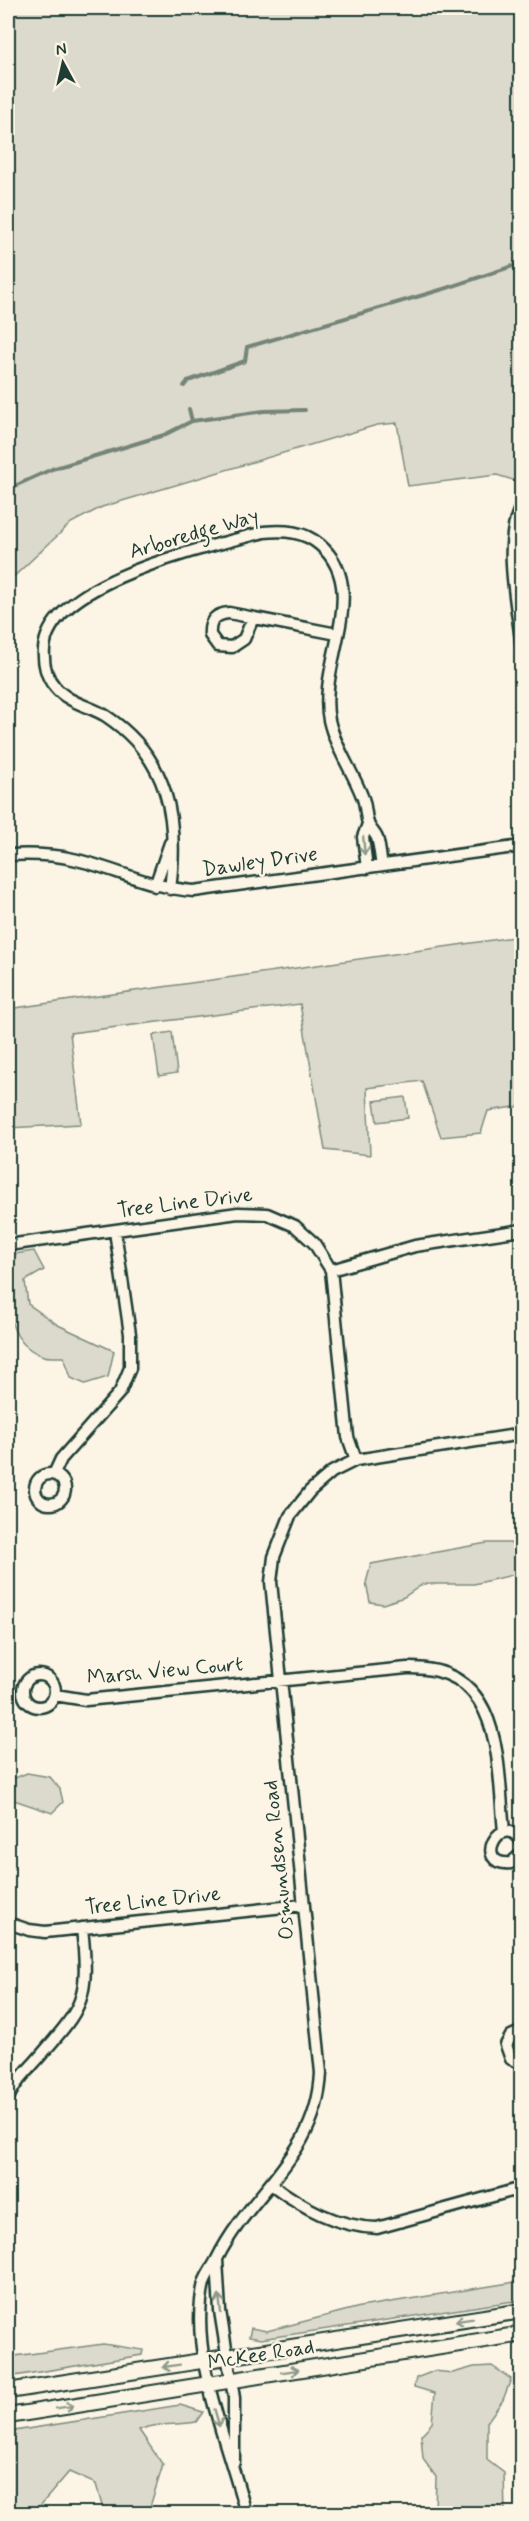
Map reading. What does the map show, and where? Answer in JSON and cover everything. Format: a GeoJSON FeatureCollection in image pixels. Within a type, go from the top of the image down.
{"type":"FeatureCollection","features":[{"type":"Feature","properties":{"kind":"main road","name":"McKee Road"},"geometry":{"type":"LineString","coordinates":[[8,2391],[522,2311]]}},
{"type":"Feature","properties":{"kind":"main road","name":"McKee Road"},"geometry":{"type":"LineString","coordinates":[[8,2416],[522,2334]]}},
{"type":"Feature","properties":{"kind":"street"},"geometry":{"type":"LineString","coordinates":[[522,505],[514,524],[511,543],[522,648]]}},
{"type":"Feature","properties":{"kind":"street","name":"Arboredge Way"},"geometry":{"type":"LineString","coordinates":[[170,889],[173,858],[169,800],[149,756],[134,738],[115,722],[65,697],[51,681],[44,655],[47,633],[53,624],[86,595],[144,565],[264,532],[282,530],[300,533],[316,541],[333,560],[340,572],[343,600],[328,685],[329,720],[362,796],[368,824],[376,837],[382,866]]}},
{"type":"Feature","properties":{"kind":"street"},"geometry":{"type":"LineString","coordinates":[[253,618],[337,634]]}},
{"type":"Feature","properties":{"kind":"street","name":"Arboredge Way"},"geometry":{"type":"LineString","coordinates":[[367,868],[363,837],[368,824]]}},
{"type":"Feature","properties":{"kind":"street","name":"Arboredge Way"},"geometry":{"type":"LineString","coordinates":[[155,886],[171,840]]}},
{"type":"Feature","properties":{"kind":"street","name":"Dawley Drive"},"geometry":{"type":"LineString","coordinates":[[8,855],[52,855],[73,859],[170,889],[217,889],[522,846]]}},
{"type":"Feature","properties":{"kind":"street","name":"Tree Line Drive"},"geometry":{"type":"LineString","coordinates":[[8,1245],[238,1213],[267,1214],[284,1220],[306,1234],[331,1270],[348,1437],[356,1460]]}},
{"type":"Feature","properties":{"kind":"street"},"geometry":{"type":"LineString","coordinates":[[331,1270],[408,1247],[522,1230]]}},
{"type":"Feature","properties":{"kind":"street"},"geometry":{"type":"LineString","coordinates":[[54,1474],[61,1459],[116,1399],[130,1368],[130,1334],[115,1231]]}},
{"type":"Feature","properties":{"kind":"street"},"geometry":{"type":"LineString","coordinates":[[356,1460],[522,1434]]}},
{"type":"Feature","properties":{"kind":"street","name":"Osmundsen Road"},"geometry":{"type":"LineString","coordinates":[[246,2514],[209,2384],[202,2338],[204,2287],[229,2236],[271,2184],[306,2135],[316,2108],[320,2081],[271,1582],[280,1535],[290,1516],[310,1491],[333,1473],[356,1460]]}},
{"type":"Feature","properties":{"kind":"street","name":"Marsh View Court"},"geometry":{"type":"LineString","coordinates":[[55,1695],[86,1700],[424,1667],[441,1671],[467,1686],[479,1698],[490,1720],[504,1832]]}},
{"type":"Feature","properties":{"kind":"street"},"geometry":{"type":"LineString","coordinates":[[522,1842],[515,1834],[504,1832],[495,1837],[491,1846],[496,1860],[511,1863],[522,1853]]}},
{"type":"Feature","properties":{"kind":"street","name":"Tree Line Drive"},"geometry":{"type":"LineString","coordinates":[[8,1923],[28,1930],[45,1932],[303,1905]]}},
{"type":"Feature","properties":{"kind":"street"},"geometry":{"type":"LineString","coordinates":[[8,2099],[18,2081],[72,2019],[79,2007],[86,1978],[82,1928]]}},
{"type":"Feature","properties":{"kind":"street"},"geometry":{"type":"LineString","coordinates":[[522,2031],[511,2036],[506,2045],[511,2060],[522,2064]]}},
{"type":"Feature","properties":{"kind":"street"},"geometry":{"type":"LineString","coordinates":[[271,2184],[291,2198],[337,2222],[355,2228],[376,2228],[522,2188]]}},
{"type":"Feature","properties":{"kind":"street","name":"Osmundsen Road"},"geometry":{"type":"LineString","coordinates":[[217,2260],[220,2311],[229,2356],[236,2427],[234,2466]]}},
{"type":"Feature","properties":{"kind":"shaded area"},"geometry":{"type":"Polygon","coordinates":[[[8,8],[521,8],[521,476],[516,481],[497,475],[408,486],[397,423],[377,425],[102,507],[71,523],[8,582],[8,8]]]}},
{"type":"Feature","properties":{"kind":"shaded area"},"geometry":{"type":"Polygon","coordinates":[[[521,936],[521,1106],[488,1111],[481,1133],[441,1137],[422,1081],[367,1088],[370,1155],[325,1150],[300,1004],[70,1033],[81,1124],[8,1128],[8,1009],[521,936]]]}},
{"type":"Feature","properties":{"kind":"shaded area"},"geometry":{"type":"Polygon","coordinates":[[[172,1032],[177,1073],[159,1076],[153,1035],[172,1032]]]}},
{"type":"Feature","properties":{"kind":"shaded area"},"geometry":{"type":"Polygon","coordinates":[[[405,1097],[408,1118],[377,1122],[374,1101],[405,1097]]]}},
{"type":"Feature","properties":{"kind":"shaded area"},"geometry":{"type":"Polygon","coordinates":[[[34,1251],[44,1270],[25,1281],[28,1304],[58,1325],[114,1351],[108,1377],[85,1384],[71,1378],[64,1357],[41,1355],[28,1348],[19,1338],[13,1326],[7,1298],[8,1255],[34,1251]]]}},
{"type":"Feature","properties":{"kind":"shaded area"},"geometry":{"type":"Polygon","coordinates":[[[487,1543],[521,1543],[521,1573],[474,1584],[423,1584],[404,1597],[383,1604],[370,1602],[366,1583],[371,1564],[487,1543]]]}},
{"type":"Feature","properties":{"kind":"shaded area"},"geometry":{"type":"Polygon","coordinates":[[[8,1773],[15,1778],[27,1773],[50,1777],[60,1789],[63,1802],[52,1813],[8,1798],[8,1773]]]}},
{"type":"Feature","properties":{"kind":"shaded area"},"geometry":{"type":"Polygon","coordinates":[[[521,2281],[521,2300],[261,2339],[249,2337],[251,2328],[267,2331],[360,2307],[521,2281]]]}},
{"type":"Feature","properties":{"kind":"shaded area"},"geometry":{"type":"Polygon","coordinates":[[[103,2344],[143,2350],[142,2355],[8,2377],[8,2357],[103,2344]]]}},
{"type":"Feature","properties":{"kind":"shaded area"},"geometry":{"type":"Polygon","coordinates":[[[492,2366],[511,2379],[503,2400],[487,2422],[487,2460],[504,2473],[505,2513],[435,2513],[436,2477],[423,2459],[421,2435],[432,2423],[435,2393],[414,2387],[416,2378],[434,2371],[453,2373],[474,2367],[492,2366]]]}},
{"type":"Feature","properties":{"kind":"shaded area"},"geometry":{"type":"Polygon","coordinates":[[[180,2405],[203,2412],[196,2422],[153,2426],[139,2430],[163,2465],[148,2513],[104,2513],[96,2484],[69,2472],[39,2507],[39,2513],[8,2513],[8,2432],[180,2405]]]}},
{"type":"Feature","properties":{"kind":"waterway"},"geometry":{"type":"LineString","coordinates":[[184,386],[188,381],[245,361],[247,347],[447,288],[522,263]]}},
{"type":"Feature","properties":{"kind":"waterway"},"geometry":{"type":"LineString","coordinates":[[8,489],[52,469],[164,435],[192,421],[189,409]]}},
{"type":"Feature","properties":{"kind":"waterway"},"geometry":{"type":"LineString","coordinates":[[192,421],[264,411],[305,410]]}}]}
